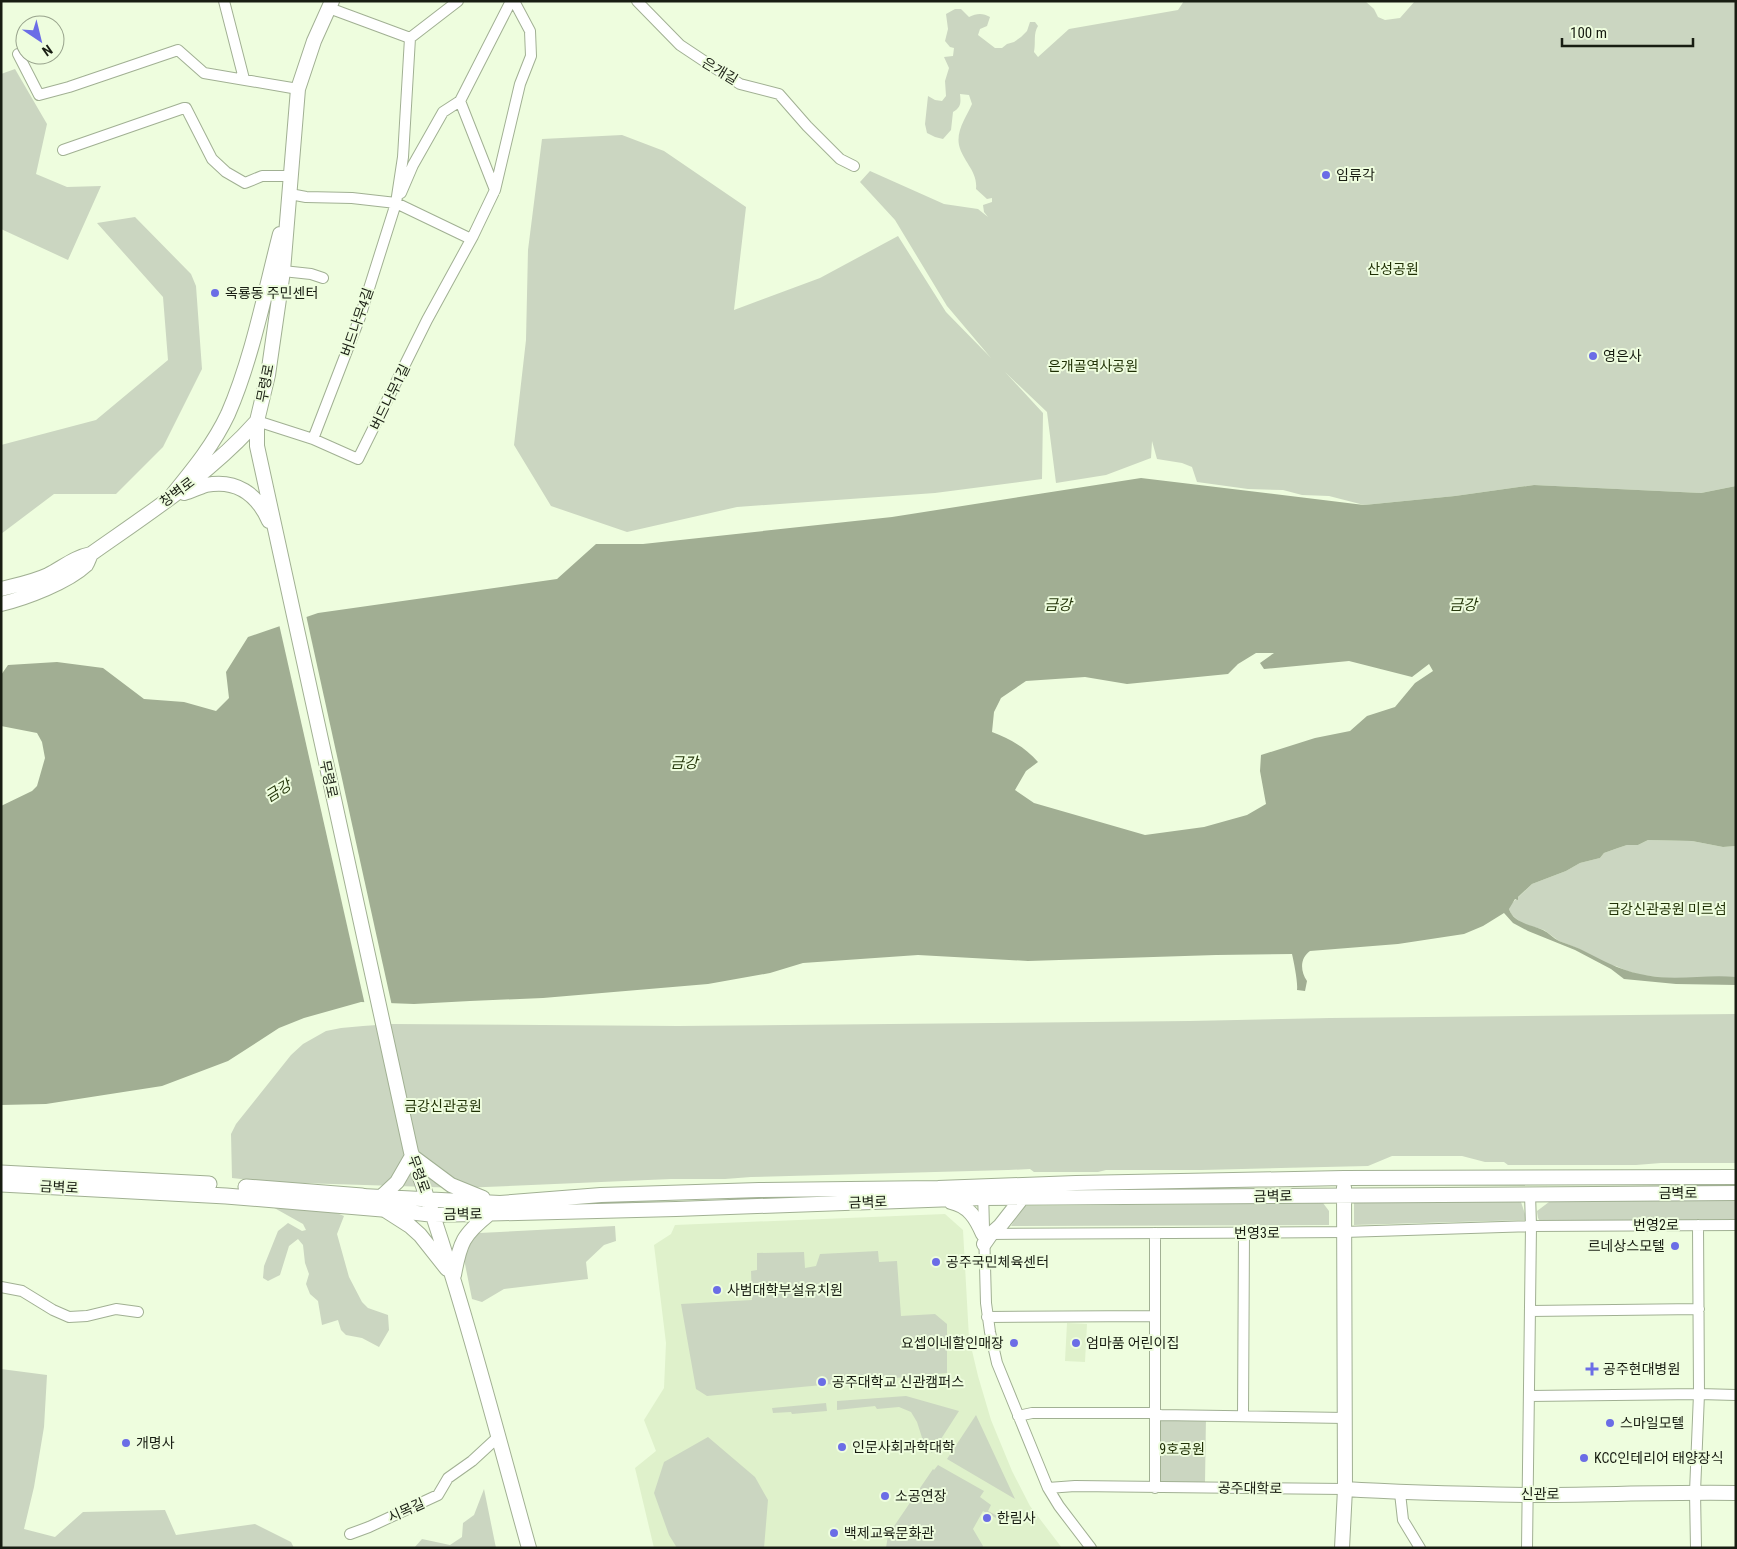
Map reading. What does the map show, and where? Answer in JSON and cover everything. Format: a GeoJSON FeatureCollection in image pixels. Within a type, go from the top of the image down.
{"type":"FeatureCollection","features":[{"type":"Feature","properties":{"kind":"highway","name":"금벽로"},"geometry":{"type":"LineString","coordinates":[[1,1173],[215,1184],[362,1196]]}},
{"type":"Feature","properties":{"kind":"highway","name":"금벽로"},"geometry":{"type":"LineString","coordinates":[[1,1184],[382,1203]]}},
{"type":"Feature","properties":{"kind":"main road","name":"무령로"},"geometry":{"type":"LineString","coordinates":[[330,4],[314,41],[298,88],[283,271],[269,366],[257,421],[257,446],[412,1154],[434,1215],[453,1278],[529,1548]]}},
{"type":"Feature","properties":{"kind":"main road"},"geometry":{"type":"LineString","coordinates":[[169,499],[197,465],[228,414],[254,335],[290,194]]}},
{"type":"Feature","properties":{"kind":"main road","name":"창벽로"},"geometry":{"type":"LineString","coordinates":[[1,589],[45,576],[81,556],[91,554],[191,482],[242,438],[257,421]]}},
{"type":"Feature","properties":{"kind":"main road"},"geometry":{"type":"LineString","coordinates":[[169,499],[206,485],[229,484],[250,494],[264,510],[276,535]]}},
{"type":"Feature","properties":{"kind":"main road","name":"창벽로"},"geometry":{"type":"LineString","coordinates":[[1,604],[20,599],[71,576],[87,563],[91,554]]}},
{"type":"Feature","properties":{"kind":"main road"},"geometry":{"type":"LineString","coordinates":[[453,1278],[420,1235],[382,1203],[397,1182],[412,1154],[451,1185],[470,1194],[500,1203]]}},
{"type":"Feature","properties":{"kind":"main road","name":"금벽로"},"geometry":{"type":"LineString","coordinates":[[362,1196],[382,1203],[434,1215],[940,1200],[983,1192],[1076,1183],[1344,1178],[1736,1177]]}},
{"type":"Feature","properties":{"kind":"main road"},"geometry":{"type":"LineString","coordinates":[[1342,1548],[1345,1489],[1344,1178]]}},
{"type":"Feature","properties":{"kind":"main road","name":"금벽로"},"geometry":{"type":"LineString","coordinates":[[382,1203],[429,1200],[500,1203],[620,1195],[983,1192],[1022,1198],[1736,1193]]}},
{"type":"Feature","properties":{"kind":"main road"},"geometry":{"type":"LineString","coordinates":[[940,1200],[960,1204],[970,1211],[977,1219],[986,1237],[1000,1226],[1022,1198]]}},
{"type":"Feature","properties":{"kind":"main road"},"geometry":{"type":"LineString","coordinates":[[453,1278],[458,1250],[467,1234],[489,1214]]}},
{"type":"Feature","properties":{"kind":"main road","name":"신관로"},"geometry":{"type":"LineString","coordinates":[[1345,1489],[1400,1493],[1695,1492],[1736,1494]]}},
{"type":"Feature","properties":{"kind":"street"},"geometry":{"type":"LineString","coordinates":[[224,1],[244,79]]}},
{"type":"Feature","properties":{"kind":"street"},"geometry":{"type":"LineString","coordinates":[[330,4],[410,38],[458,1]]}},
{"type":"Feature","properties":{"kind":"street","name":"버드나무1길"},"geometry":{"type":"LineString","coordinates":[[460,101],[513,1]]}},
{"type":"Feature","properties":{"kind":"street","name":"버드나무1길"},"geometry":{"type":"LineString","coordinates":[[257,421],[313,438],[358,459],[495,190],[520,84],[531,56],[530,31],[513,1]]}},
{"type":"Feature","properties":{"kind":"street","name":"은개길"},"geometry":{"type":"LineString","coordinates":[[637,1],[680,45],[710,66],[740,84],[779,94],[840,159],[854,166]]}},
{"type":"Feature","properties":{"kind":"street","name":"버드나무4길"},"geometry":{"type":"LineString","coordinates":[[313,438],[360,317],[396,203],[403,157],[410,38]]}},
{"type":"Feature","properties":{"kind":"street"},"geometry":{"type":"LineString","coordinates":[[24,65],[39,95],[70,87],[178,50],[204,73],[298,88]]}},
{"type":"Feature","properties":{"kind":"street"},"geometry":{"type":"LineString","coordinates":[[396,203],[413,165],[443,112],[460,101],[495,190]]}},
{"type":"Feature","properties":{"kind":"street"},"geometry":{"type":"LineString","coordinates":[[63,150],[186,108],[212,159],[226,172],[245,183],[262,176],[291,176]]}},
{"type":"Feature","properties":{"kind":"street"},"geometry":{"type":"LineString","coordinates":[[290,194],[306,197],[352,198],[396,203],[471,239]]}},
{"type":"Feature","properties":{"kind":"street"},"geometry":{"type":"LineString","coordinates":[[283,271],[311,274],[323,278]]}},
{"type":"Feature","properties":{"kind":"street"},"geometry":{"type":"LineString","coordinates":[[983,1192],[986,1237],[987,1317],[997,1363],[1048,1488],[1059,1506],[1091,1548]]}},
{"type":"Feature","properties":{"kind":"street"},"geometry":{"type":"LineString","coordinates":[[1528,1548],[1532,1226],[1530,1194]]}},
{"type":"Feature","properties":{"kind":"street"},"geometry":{"type":"LineString","coordinates":[[1698,1225],[1736,1225]]}},
{"type":"Feature","properties":{"kind":"street","name":"번영2로"},"geometry":{"type":"LineString","coordinates":[[1532,1226],[1698,1225],[1699,1394],[1695,1492],[1696,1548]]}},
{"type":"Feature","properties":{"kind":"street","name":"번영3로"},"geometry":{"type":"LineString","coordinates":[[986,1237],[1156,1233],[1344,1232],[1532,1226]]}},
{"type":"Feature","properties":{"kind":"street"},"geometry":{"type":"LineString","coordinates":[[1155,1488],[1156,1233]]}},
{"type":"Feature","properties":{"kind":"street"},"geometry":{"type":"LineString","coordinates":[[1243,1416],[1244,1233]]}},
{"type":"Feature","properties":{"kind":"street"},"geometry":{"type":"LineString","coordinates":[[1,1287],[22,1291],[53,1310],[69,1317],[86,1316],[116,1310],[138,1312]]}},
{"type":"Feature","properties":{"kind":"street"},"geometry":{"type":"LineString","coordinates":[[1530,1311],[1699,1309]]}},
{"type":"Feature","properties":{"kind":"street"},"geometry":{"type":"LineString","coordinates":[[987,1317],[1155,1316]]}},
{"type":"Feature","properties":{"kind":"street"},"geometry":{"type":"LineString","coordinates":[[1529,1396],[1736,1395]]}},
{"type":"Feature","properties":{"kind":"street"},"geometry":{"type":"LineString","coordinates":[[1018,1416],[1032,1413],[1155,1413],[1160,1415],[1345,1418]]}},
{"type":"Feature","properties":{"kind":"street","name":"시목길"},"geometry":{"type":"LineString","coordinates":[[350,1534],[438,1495],[448,1478],[472,1461],[498,1437]]}},
{"type":"Feature","properties":{"kind":"street","name":"공주대학로"},"geometry":{"type":"LineString","coordinates":[[1048,1488],[1075,1486],[1345,1489]]}},
{"type":"Feature","properties":{"kind":"street"},"geometry":{"type":"LineString","coordinates":[[1400,1493],[1403,1520],[1420,1548]]}},
{"type":"Feature","properties":{"kind":"shaded area","name":"공주대학교 신관캠퍼스"},"geometry":{"type":"Polygon","coordinates":[[[945,1214],[963,1230],[969,1338],[991,1420],[1012,1471],[1030,1506],[1062,1548],[654,1548],[635,1468],[656,1451],[644,1420],[664,1388],[666,1343],[654,1245],[671,1234],[675,1225],[945,1214]]]}},
{"type":"Feature","properties":{"kind":"shaded area","name":"엄마품 어린이집"},"geometry":{"type":"Polygon","coordinates":[[[1067,1323],[1087,1324],[1085,1362],[1065,1361],[1067,1323]]]}},
{"type":"Feature","properties":{"kind":"green space","name":"산성공원"},"geometry":{"type":"Polygon","coordinates":[[[1184,1],[1365,1],[1374,9],[1378,17],[1385,20],[1400,18],[1415,1],[1736,1],[1736,486],[1701,493],[1534,485],[1455,496],[1364,505],[1329,496],[1302,495],[1283,490],[1248,489],[1197,482],[1192,467],[1182,463],[1157,459],[1152,441],[1151,458],[1106,475],[1056,483],[1047,412],[1005,372],[1043,413],[1042,479],[935,493],[737,507],[627,532],[551,506],[514,445],[526,340],[528,250],[542,139],[622,135],[664,151],[746,207],[734,310],[820,278],[898,236],[946,312],[991,358],[947,306],[895,220],[860,182],[870,171],[944,204],[978,209],[988,217],[984,212],[983,205],[992,202],[992,198],[987,199],[976,189],[975,177],[961,151],[958,139],[962,123],[972,104],[969,95],[960,94],[960,105],[953,112],[951,130],[943,139],[927,133],[925,124],[928,96],[942,101],[946,96],[945,81],[949,68],[944,57],[953,56],[954,48],[950,47],[945,41],[948,29],[946,14],[955,9],[961,9],[969,17],[980,14],[990,17],[987,26],[980,29],[978,35],[995,48],[1002,48],[1014,42],[1027,31],[1030,22],[1035,22],[1038,26],[1035,35],[1034,52],[1038,57],[1069,29],[1178,10],[1184,1]]]}},
{"type":"Feature","properties":{"kind":"green space"},"geometry":{"type":"Polygon","coordinates":[[[15,69],[47,124],[36,174],[67,187],[101,186],[68,260],[1,229],[1,74],[15,69]]]}},
{"type":"Feature","properties":{"kind":"green space"},"geometry":{"type":"Polygon","coordinates":[[[135,217],[191,274],[196,286],[202,369],[163,447],[116,494],[54,494],[1,534],[1,445],[96,420],[168,360],[163,297],[97,223],[135,217]]]}},
{"type":"Feature","properties":{"kind":"green space","name":"금강신관공원 미르섬"},"geometry":{"type":"Polygon","coordinates":[[[1648,840],[1692,841],[1723,847],[1736,846],[1736,977],[1674,979],[1641,975],[1609,965],[1559,941],[1544,930],[1521,923],[1511,914],[1510,905],[1532,884],[1566,871],[1580,863],[1600,858],[1604,853],[1627,845],[1638,845],[1648,840]]]}},
{"type":"Feature","properties":{"kind":"green space","name":"금강신관공원"},"geometry":{"type":"Polygon","coordinates":[[[1736,1014],[1736,1163],[1508,1165],[1504,1162],[1485,1162],[1462,1156],[1392,1156],[1368,1166],[1106,1170],[1098,1172],[1034,1172],[1030,1169],[725,1179],[671,1179],[461,1188],[268,1182],[232,1178],[231,1134],[236,1124],[291,1055],[303,1044],[326,1031],[341,1028],[391,1024],[678,1026],[1736,1014]]]}},
{"type":"Feature","properties":{"kind":"green space"},"geometry":{"type":"Polygon","coordinates":[[[1520,1199],[1527,1220],[1354,1225],[1354,1203],[1520,1199]]]}},
{"type":"Feature","properties":{"kind":"green space"},"geometry":{"type":"Polygon","coordinates":[[[1736,1199],[1736,1219],[1541,1223],[1537,1211],[1549,1202],[1736,1199]]]}},
{"type":"Feature","properties":{"kind":"green space"},"geometry":{"type":"Polygon","coordinates":[[[1323,1203],[1329,1211],[1329,1225],[1011,1226],[1023,1206],[1323,1203]]]}},
{"type":"Feature","properties":{"kind":"green space"},"geometry":{"type":"Polygon","coordinates":[[[269,1205],[332,1211],[344,1216],[337,1234],[349,1277],[362,1302],[368,1308],[388,1315],[389,1330],[379,1347],[362,1338],[346,1335],[341,1330],[338,1320],[322,1325],[318,1301],[310,1294],[306,1284],[309,1274],[305,1263],[303,1245],[298,1239],[289,1246],[280,1275],[268,1281],[263,1278],[264,1266],[278,1231],[288,1223],[302,1231],[306,1230],[303,1224],[269,1205]]]}},
{"type":"Feature","properties":{"kind":"green space"},"geometry":{"type":"Polygon","coordinates":[[[615,1226],[616,1241],[604,1245],[586,1262],[588,1279],[504,1289],[482,1302],[472,1299],[464,1259],[467,1244],[479,1233],[615,1226]]]}},
{"type":"Feature","properties":{"kind":"green space"},"geometry":{"type":"Polygon","coordinates":[[[878,1251],[879,1262],[897,1261],[901,1316],[935,1314],[947,1324],[947,1373],[707,1396],[696,1389],[681,1304],[752,1300],[751,1271],[757,1270],[757,1253],[804,1252],[805,1268],[816,1266],[820,1254],[878,1251]]]}},
{"type":"Feature","properties":{"kind":"green space"},"geometry":{"type":"Polygon","coordinates":[[[1,1369],[47,1375],[44,1427],[34,1487],[24,1529],[55,1537],[83,1512],[165,1510],[176,1535],[255,1524],[291,1542],[294,1548],[1,1548],[1,1369]]]}},
{"type":"Feature","properties":{"kind":"green space"},"geometry":{"type":"Polygon","coordinates":[[[906,1396],[959,1411],[932,1453],[925,1447],[917,1422],[911,1412],[899,1407],[877,1409],[875,1406],[837,1410],[837,1401],[906,1396]]]}},
{"type":"Feature","properties":{"kind":"green space"},"geometry":{"type":"Polygon","coordinates":[[[826,1403],[827,1411],[792,1414],[791,1412],[773,1413],[772,1408],[826,1403]]]}},
{"type":"Feature","properties":{"kind":"green space"},"geometry":{"type":"Polygon","coordinates":[[[976,1415],[1015,1499],[947,1459],[976,1415]]]}},
{"type":"Feature","properties":{"kind":"green space","name":"9호공원"},"geometry":{"type":"Polygon","coordinates":[[[1160,1415],[1206,1416],[1205,1483],[1159,1482],[1160,1415]]]}},
{"type":"Feature","properties":{"kind":"green space"},"geometry":{"type":"Polygon","coordinates":[[[708,1437],[755,1477],[768,1500],[764,1548],[677,1548],[669,1535],[654,1493],[664,1462],[708,1437]]]}},
{"type":"Feature","properties":{"kind":"green space"},"geometry":{"type":"Polygon","coordinates":[[[938,1465],[984,1491],[980,1497],[991,1505],[988,1511],[1011,1523],[1009,1525],[983,1511],[973,1529],[983,1546],[982,1548],[886,1548],[888,1535],[933,1469],[938,1465]]]}},
{"type":"Feature","properties":{"kind":"green space"},"geometry":{"type":"Polygon","coordinates":[[[484,1489],[496,1548],[414,1548],[422,1539],[450,1545],[462,1537],[463,1523],[474,1515],[484,1489]]]}},
{"type":"Feature","properties":{"kind":"water","name":"금강"},"geometry":{"type":"Polygon","coordinates":[[[1141,478],[1364,505],[1455,496],[1534,485],[1701,493],[1736,486],[1736,846],[1723,847],[1692,841],[1648,840],[1638,845],[1627,845],[1604,853],[1600,858],[1580,863],[1566,871],[1532,884],[1518,897],[1518,900],[1515,899],[1509,909],[1511,914],[1519,921],[1543,930],[1559,941],[1625,970],[1652,976],[1676,978],[1736,977],[1736,985],[1676,984],[1624,979],[1611,969],[1575,950],[1513,923],[1504,913],[1483,926],[1464,934],[1398,944],[1310,951],[1304,957],[1302,965],[1307,981],[1305,991],[1297,990],[1292,954],[1028,961],[918,955],[803,963],[770,973],[708,984],[543,998],[414,1004],[361,1002],[304,1018],[279,1028],[228,1061],[162,1086],[46,1104],[1,1105],[1,806],[32,791],[37,786],[45,758],[42,742],[37,733],[1,726],[1,675],[8,665],[57,662],[103,668],[144,699],[184,702],[216,711],[229,698],[226,672],[248,637],[318,613],[557,579],[596,544],[643,544],[892,517],[1141,478]],[[1256,653],[1238,664],[1228,674],[1127,684],[1085,677],[1026,681],[1001,698],[994,712],[992,732],[1017,744],[1038,762],[1026,771],[1015,790],[1034,803],[1145,835],[1204,827],[1247,815],[1266,804],[1260,771],[1261,755],[1315,738],[1350,731],[1367,716],[1395,707],[1415,683],[1433,671],[1429,664],[1412,677],[1349,661],[1264,669],[1260,663],[1274,653],[1256,653]]]}},
{"type":"Feature","properties":{"kind":"pier"},"geometry":{"type":"Polygon","coordinates":[[[306,615],[392,1006],[365,1005],[279,624],[306,615]]]}},
{"type":"Feature","properties":{"kind":"place","name":"임류각"},"geometry":{"type":"Point","coordinates":[1326,175]}},
{"type":"Feature","properties":{"kind":"place","name":"옥룡동 주민센터"},"geometry":{"type":"Point","coordinates":[215,293]}},
{"type":"Feature","properties":{"kind":"place","name":"영은사"},"geometry":{"type":"Point","coordinates":[1593,356]}},
{"type":"Feature","properties":{"kind":"place","name":"르네상스모텔"},"geometry":{"type":"Point","coordinates":[1675,1246]}},
{"type":"Feature","properties":{"kind":"place","name":"공주국민체육센터"},"geometry":{"type":"Point","coordinates":[936,1262]}},
{"type":"Feature","properties":{"kind":"place","name":"사범대학부설유치원"},"geometry":{"type":"Point","coordinates":[717,1290]}},
{"type":"Feature","properties":{"kind":"place","name":"요셉이네할인매장"},"geometry":{"type":"Point","coordinates":[1014,1343]}},
{"type":"Feature","properties":{"kind":"place","name":"엄마품 어린이집"},"geometry":{"type":"Point","coordinates":[1076,1343]}},
{"type":"Feature","properties":{"kind":"place","name":"공주현대병원"},"geometry":{"type":"Point","coordinates":[1592,1369]}},
{"type":"Feature","properties":{"kind":"place","name":"공주대학교 신관캠퍼스"},"geometry":{"type":"Point","coordinates":[822,1382]}},
{"type":"Feature","properties":{"kind":"place","name":"스마일모텔"},"geometry":{"type":"Point","coordinates":[1610,1423]}},
{"type":"Feature","properties":{"kind":"place","name":"개명사"},"geometry":{"type":"Point","coordinates":[126,1443]}},
{"type":"Feature","properties":{"kind":"place","name":"인문사회과학대학"},"geometry":{"type":"Point","coordinates":[842,1447]}},
{"type":"Feature","properties":{"kind":"place","name":"KCC인테리어 태양장식"},"geometry":{"type":"Point","coordinates":[1584,1458]}},
{"type":"Feature","properties":{"kind":"place","name":"소공연장"},"geometry":{"type":"Point","coordinates":[885,1496]}},
{"type":"Feature","properties":{"kind":"place","name":"한림사"},"geometry":{"type":"Point","coordinates":[987,1518]}},
{"type":"Feature","properties":{"kind":"place","name":"백제교육문화관"},"geometry":{"type":"Point","coordinates":[834,1533]}},
{"type":"Feature","properties":{"kind":"park label","name":"은개골역사공원"},"geometry":{"type":"Point","coordinates":[1093,366]}}]}
